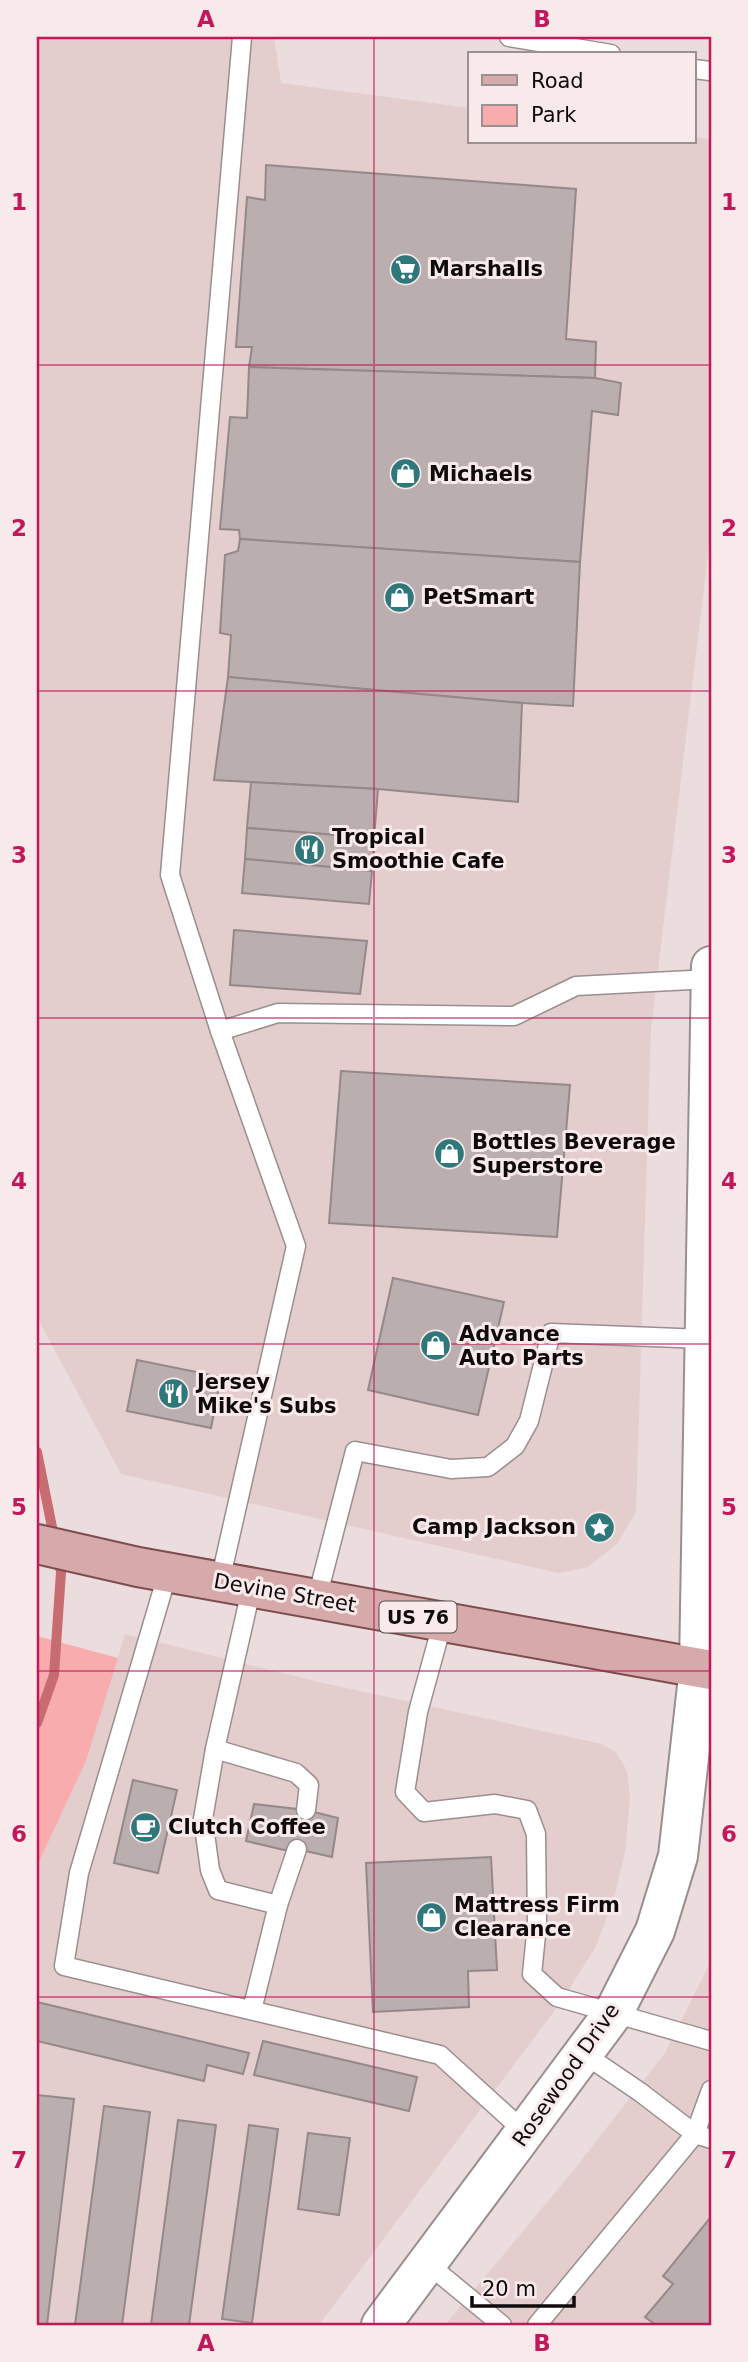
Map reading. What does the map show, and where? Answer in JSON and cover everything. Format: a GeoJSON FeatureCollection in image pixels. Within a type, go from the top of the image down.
{"type":"FeatureCollection","features":[{"type":"Feature","properties":{"kind":"main road","name":"Rosewood Drive"},"geometry":{"type":"LineString","coordinates":[[381,2325],[614,2012],[655,1931],[678,1856],[705,1669],[704,1339],[711,973]]}},
{"type":"Feature","properties":{"kind":"main road","name":"Devine Street"},"geometry":{"type":"LineString","coordinates":[[37,1544],[153,1570],[705,1669]]}},
{"type":"Feature","properties":{"kind":"lane"},"geometry":{"type":"LineString","coordinates":[[242,37],[170,875],[220,1031],[296,1246],[236,1584],[215,1749],[203,1819],[209,1870],[218,1890],[278,1905]]}},
{"type":"Feature","properties":{"kind":"lane"},"geometry":{"type":"LineString","coordinates":[[509,37],[599,52]]}},
{"type":"Feature","properties":{"kind":"lane"},"geometry":{"type":"LineString","coordinates":[[220,1031],[278,1013],[514,1016],[576,986],[711,973]]}},
{"type":"Feature","properties":{"kind":"lane"},"geometry":{"type":"LineString","coordinates":[[317,1598],[355,1451],[451,1469],[488,1467],[515,1446],[528,1421],[551,1333],[704,1339]]}},
{"type":"Feature","properties":{"kind":"lane"},"geometry":{"type":"LineString","coordinates":[[153,1570],[79,1873],[64,1966],[440,2055],[526,2133]]}},
{"type":"Feature","properties":{"kind":"lane"},"geometry":{"type":"LineString","coordinates":[[443,1621],[418,1712],[405,1792],[424,1812],[495,1804],[527,1810],[536,1834],[537,1925],[532,1974],[557,1997],[711,2040]]}},
{"type":"Feature","properties":{"kind":"lane"},"geometry":{"type":"LineString","coordinates":[[215,1749],[296,1773],[309,1785],[306,1810]]}},
{"type":"Feature","properties":{"kind":"lane"},"geometry":{"type":"LineString","coordinates":[[252,2010],[278,1905],[297,1849]]}},
{"type":"Feature","properties":{"kind":"lane"},"geometry":{"type":"LineString","coordinates":[[584,2054],[703,2137]]}},
{"type":"Feature","properties":{"kind":"lane"},"geometry":{"type":"LineString","coordinates":[[537,2325],[703,2137],[711,2090]]}},
{"type":"Feature","properties":{"kind":"lane"},"geometry":{"type":"LineString","coordinates":[[428,2264],[502,2325]]}},
{"type":"Feature","properties":{"kind":"shaded area"},"geometry":{"type":"Polygon","coordinates":[[[37,37],[274,37],[281,83],[468,108],[468,144],[696,144],[696,137],[711,140],[711,529],[651,1029],[636,1512],[617,1544],[588,1567],[559,1573],[121,1474],[37,1317],[37,37]]]}},
{"type":"Feature","properties":{"kind":"shaded area"},"geometry":{"type":"Polygon","coordinates":[[[125,1634],[319,1682],[602,1744],[616,1752],[627,1771],[630,1799],[625,1852],[613,1902],[595,1948],[561,2002],[319,2325],[37,2325],[37,1866],[86,1761],[125,1634]]]}},
{"type":"Feature","properties":{"kind":"shaded area"},"geometry":{"type":"Polygon","coordinates":[[[711,1961],[711,2325],[445,2325],[573,2171],[665,2053],[711,1961]]]}},
{"type":"Feature","properties":{"kind":"green space"},"geometry":{"type":"Polygon","coordinates":[[[37,1636],[118,1658],[86,1761],[37,1866],[37,1636]]]}},
{"type":"Feature","properties":{"kind":"building","name":"Marshalls"},"geometry":{"type":"Polygon","coordinates":[[[266,165],[576,189],[566,339],[596,342],[595,378],[249,367],[252,347],[236,347],[247,197],[265,200],[266,165]]]}},
{"type":"Feature","properties":{"kind":"building","name":"Michaels"},"geometry":{"type":"Polygon","coordinates":[[[249,367],[595,378],[621,383],[618,415],[592,411],[580,562],[240,539],[239,530],[220,529],[230,417],[247,418],[249,367]]]}},
{"type":"Feature","properties":{"kind":"building","name":"PetSmart"},"geometry":{"type":"Polygon","coordinates":[[[240,539],[580,562],[573,706],[228,677],[231,635],[220,633],[225,555],[238,551],[240,539]]]}},
{"type":"Feature","properties":{"kind":"building"},"geometry":{"type":"Polygon","coordinates":[[[228,677],[522,703],[518,802],[378,789],[214,780],[228,677]]]}},
{"type":"Feature","properties":{"kind":"building"},"geometry":{"type":"Polygon","coordinates":[[[251,782],[378,789],[374,838],[247,828],[251,782]]]}},
{"type":"Feature","properties":{"kind":"building","name":"Tropical Smoothie Cafe"},"geometry":{"type":"Polygon","coordinates":[[[247,828],[374,838],[372,871],[245,859],[247,828]]]}},
{"type":"Feature","properties":{"kind":"building"},"geometry":{"type":"Polygon","coordinates":[[[245,859],[372,871],[369,904],[242,893],[245,859]]]}},
{"type":"Feature","properties":{"kind":"building"},"geometry":{"type":"Polygon","coordinates":[[[234,930],[367,941],[360,994],[230,985],[234,930]]]}},
{"type":"Feature","properties":{"kind":"building","name":"Bottles Beverage Superstore"},"geometry":{"type":"Polygon","coordinates":[[[341,1071],[570,1085],[557,1237],[329,1223],[341,1071]]]}},
{"type":"Feature","properties":{"kind":"building","name":"Advance Auto Parts"},"geometry":{"type":"Polygon","coordinates":[[[393,1278],[504,1302],[478,1415],[368,1390],[393,1278]]]}},
{"type":"Feature","properties":{"kind":"building","name":"Jersey Mike's Subs"},"geometry":{"type":"Polygon","coordinates":[[[137,1360],[221,1377],[211,1428],[127,1411],[137,1360]]]}},
{"type":"Feature","properties":{"kind":"building","name":"Clutch Coffee"},"geometry":{"type":"Polygon","coordinates":[[[133,1780],[177,1790],[158,1873],[114,1863],[133,1780]]]}},
{"type":"Feature","properties":{"kind":"building"},"geometry":{"type":"Polygon","coordinates":[[[254,1804],[306,1810],[338,1818],[332,1857],[246,1841],[254,1804]]]}},
{"type":"Feature","properties":{"kind":"building","name":"Mattress Firm Clearance"},"geometry":{"type":"Polygon","coordinates":[[[491,1857],[497,1970],[468,1971],[469,2007],[373,2012],[366,1863],[491,1857]]]}},
{"type":"Feature","properties":{"kind":"building"},"geometry":{"type":"Polygon","coordinates":[[[37,2002],[249,2053],[243,2074],[207,2065],[204,2081],[37,2041],[37,2002]]]}},
{"type":"Feature","properties":{"kind":"building"},"geometry":{"type":"Polygon","coordinates":[[[263,2041],[417,2077],[409,2111],[254,2075],[263,2041]]]}},
{"type":"Feature","properties":{"kind":"building"},"geometry":{"type":"Polygon","coordinates":[[[37,2095],[74,2099],[47,2325],[37,2325],[37,2095]]]}},
{"type":"Feature","properties":{"kind":"building"},"geometry":{"type":"Polygon","coordinates":[[[104,2106],[150,2112],[122,2325],[75,2325],[104,2106]]]}},
{"type":"Feature","properties":{"kind":"building"},"geometry":{"type":"Polygon","coordinates":[[[178,2120],[216,2125],[189,2325],[151,2325],[178,2120]]]}},
{"type":"Feature","properties":{"kind":"building"},"geometry":{"type":"Polygon","coordinates":[[[249,2125],[278,2129],[252,2323],[222,2319],[249,2125]]]}},
{"type":"Feature","properties":{"kind":"building"},"geometry":{"type":"Polygon","coordinates":[[[308,2133],[350,2138],[339,2215],[298,2209],[308,2133]]]}},
{"type":"Feature","properties":{"kind":"building"},"geometry":{"type":"Polygon","coordinates":[[[710,2218],[711,2325],[656,2325],[645,2317],[673,2284],[663,2276],[710,2218]]]}},
{"type":"Feature","properties":{"kind":"waterway"},"geometry":{"type":"LineString","coordinates":[[37,1452],[55,1542]]}},
{"type":"Feature","properties":{"kind":"waterway"},"geometry":{"type":"LineString","coordinates":[[37,1723],[54,1675],[61,1572],[58,1558]]}},
{"type":"Feature","properties":{"kind":"place","name":"Marshalls"},"geometry":{"type":"Point","coordinates":[406,269]}},
{"type":"Feature","properties":{"kind":"place","name":"Michaels"},"geometry":{"type":"Point","coordinates":[406,474]}},
{"type":"Feature","properties":{"kind":"place","name":"PetSmart"},"geometry":{"type":"Point","coordinates":[400,597]}},
{"type":"Feature","properties":{"kind":"place","name":"Tropical Smoothie Cafe"},"geometry":{"type":"Point","coordinates":[309,849]}},
{"type":"Feature","properties":{"kind":"place","name":"Bottles Beverage Superstore"},"geometry":{"type":"Point","coordinates":[449,1154]}},
{"type":"Feature","properties":{"kind":"place","name":"Advance Auto Parts"},"geometry":{"type":"Point","coordinates":[436,1346]}},
{"type":"Feature","properties":{"kind":"place","name":"Jersey Mike's Subs"},"geometry":{"type":"Point","coordinates":[174,1394]}},
{"type":"Feature","properties":{"kind":"place","name":"Camp Jackson"},"geometry":{"type":"Point","coordinates":[599,1527]}},
{"type":"Feature","properties":{"kind":"place","name":"Clutch Coffee"},"geometry":{"type":"Point","coordinates":[145,1827]}},
{"type":"Feature","properties":{"kind":"place","name":"Mattress Firm Clearance"},"geometry":{"type":"Point","coordinates":[431,1917]}}]}
